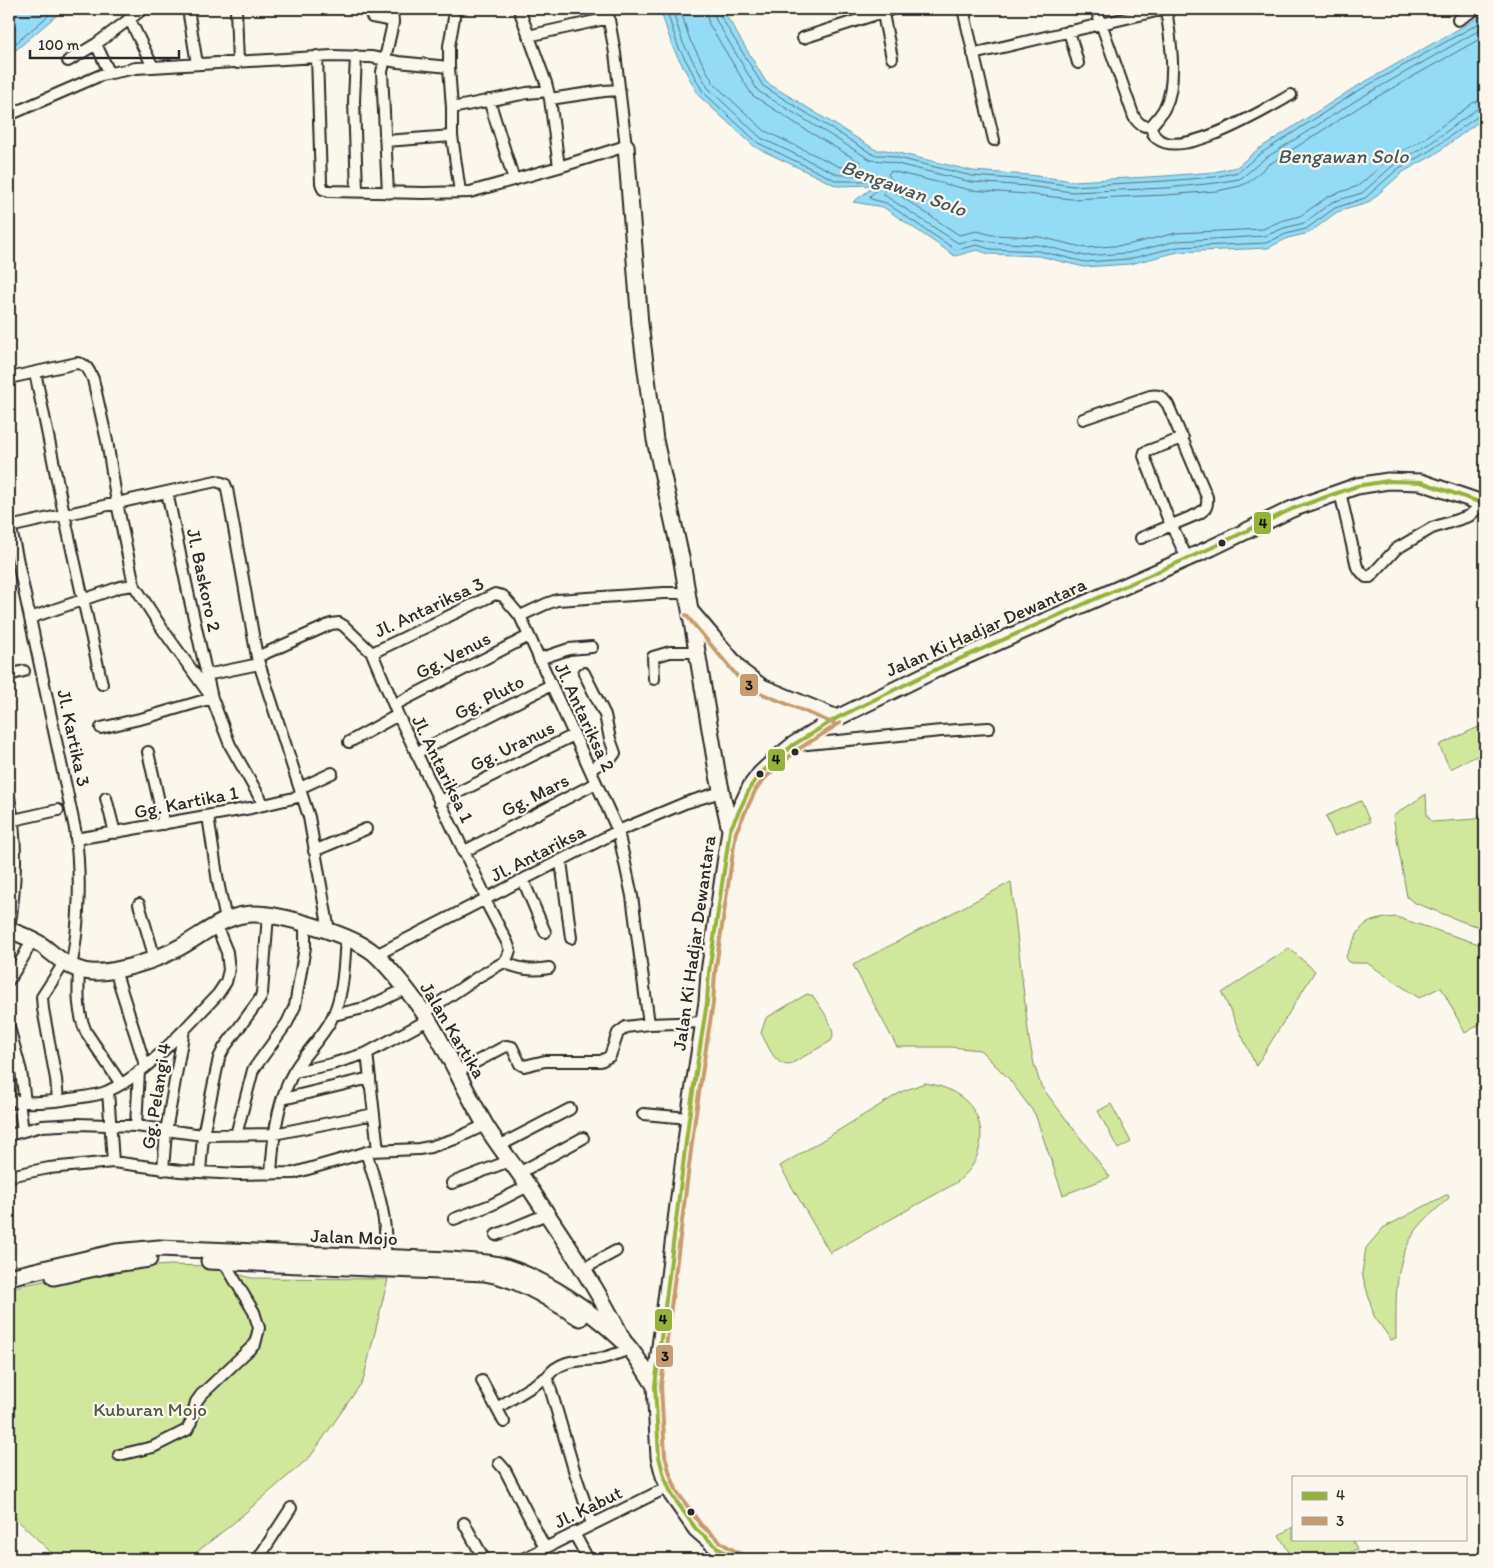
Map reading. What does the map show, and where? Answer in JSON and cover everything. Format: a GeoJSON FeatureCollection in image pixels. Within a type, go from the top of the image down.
{"type":"FeatureCollection","features":[{"type":"Feature","properties":{"kind":"street"},"geometry":{"type":"LineString","coordinates":[[68,61],[96,44],[128,18],[143,9]]}},
{"type":"Feature","properties":{"kind":"street"},"geometry":{"type":"LineString","coordinates":[[188,9],[198,64]]}},
{"type":"Feature","properties":{"kind":"street"},"geometry":{"type":"LineString","coordinates":[[236,9],[238,63]]}},
{"type":"Feature","properties":{"kind":"street"},"geometry":{"type":"LineString","coordinates":[[388,193],[382,72],[393,21],[392,9]]}},
{"type":"Feature","properties":{"kind":"street"},"geometry":{"type":"LineString","coordinates":[[453,9],[449,67],[452,136],[460,192]]}},
{"type":"Feature","properties":{"kind":"street"},"geometry":{"type":"LineString","coordinates":[[518,9],[549,95],[559,167]]}},
{"type":"Feature","properties":{"kind":"street"},"geometry":{"type":"LineString","coordinates":[[963,9],[994,140]]}},
{"type":"Feature","properties":{"kind":"street"},"geometry":{"type":"LineString","coordinates":[[973,54],[1101,23],[1166,9],[1171,69],[1170,93],[1166,106],[1151,126],[1144,126],[1134,117],[1101,23],[1096,9]]}},
{"type":"Feature","properties":{"kind":"street"},"geometry":{"type":"LineString","coordinates":[[1458,20],[1476,9]]}},
{"type":"Feature","properties":{"kind":"street"},"geometry":{"type":"LineString","coordinates":[[803,38],[886,10],[892,58]]}},
{"type":"Feature","properties":{"kind":"street"},"geometry":{"type":"LineString","coordinates":[[528,36],[608,13],[626,146],[640,324],[655,440],[688,593],[721,792],[730,830]]}},
{"type":"Feature","properties":{"kind":"street"},"geometry":{"type":"LineString","coordinates":[[372,17],[393,21]]}},
{"type":"Feature","properties":{"kind":"street"},"geometry":{"type":"LineString","coordinates":[[128,18],[153,67]]}},
{"type":"Feature","properties":{"kind":"street"},"geometry":{"type":"LineString","coordinates":[[1069,31],[1078,62]]}},
{"type":"Feature","properties":{"kind":"street"},"geometry":{"type":"LineString","coordinates":[[96,44],[109,72]]}},
{"type":"Feature","properties":{"kind":"street"},"geometry":{"type":"LineString","coordinates":[[317,56],[322,186],[329,191],[388,193],[460,192],[514,180],[626,146]]}},
{"type":"Feature","properties":{"kind":"street"},"geometry":{"type":"LineString","coordinates":[[9,115],[109,72],[153,67],[238,63],[317,56],[356,56],[449,67]]}},
{"type":"Feature","properties":{"kind":"street"},"geometry":{"type":"LineString","coordinates":[[356,56],[354,101],[357,191]]}},
{"type":"Feature","properties":{"kind":"street"},"geometry":{"type":"LineString","coordinates":[[452,108],[527,93],[549,95],[619,90]]}},
{"type":"Feature","properties":{"kind":"street"},"geometry":{"type":"LineString","coordinates":[[1151,126],[1156,138],[1161,141],[1170,143],[1190,142],[1234,127],[1291,95]]}},
{"type":"Feature","properties":{"kind":"street"},"geometry":{"type":"LineString","coordinates":[[489,100],[514,180]]}},
{"type":"Feature","properties":{"kind":"street"},"geometry":{"type":"LineString","coordinates":[[386,141],[452,136]]}},
{"type":"Feature","properties":{"kind":"street"},"geometry":{"type":"LineString","coordinates":[[9,378],[77,363],[89,370],[93,379],[107,441],[117,503],[134,585],[163,630],[212,698],[230,745],[264,805]]}},
{"type":"Feature","properties":{"kind":"street"},"geometry":{"type":"LineString","coordinates":[[34,372],[102,684]]}},
{"type":"Feature","properties":{"kind":"street"},"geometry":{"type":"LineString","coordinates":[[1083,419],[1157,394],[1162,396],[1168,405],[1183,438],[1208,504],[1206,509],[1198,514],[1141,538]]}},
{"type":"Feature","properties":{"kind":"street"},"geometry":{"type":"LineString","coordinates":[[1183,438],[1150,449],[1145,452],[1144,456],[1171,526],[1187,558]]}},
{"type":"Feature","properties":{"kind":"street"},"geometry":{"type":"LineString","coordinates":[[9,525],[216,481],[225,484],[228,489],[258,661],[311,827],[329,931]]}},
{"type":"Feature","properties":{"kind":"street","name":"Jalan Ki Hadjar Dewantara"},"geometry":{"type":"LineString","coordinates":[[736,1559],[708,1541],[696,1529],[678,1505],[668,1487],[657,1446],[655,1386],[689,1118],[730,830],[751,786],[776,759],[794,745],[837,718],[939,668],[1187,558],[1292,509],[1340,492],[1373,483],[1421,482],[1484,503]]}},
{"type":"Feature","properties":{"kind":"street","name":"Jl. Baskoro 2"},"geometry":{"type":"LineString","coordinates":[[167,492],[212,698]]}},
{"type":"Feature","properties":{"kind":"street"},"geometry":{"type":"LineString","coordinates":[[1340,492],[1357,567],[1366,577],[1370,577],[1388,556],[1403,544],[1432,528],[1469,516],[1484,503]]}},
{"type":"Feature","properties":{"kind":"street","name":"Jl. Kartika 3"},"geometry":{"type":"LineString","coordinates":[[9,525],[76,839],[78,911],[76,942],[71,967]]}},
{"type":"Feature","properties":{"kind":"street"},"geometry":{"type":"LineString","coordinates":[[30,618],[123,586],[134,585]]}},
{"type":"Feature","properties":{"kind":"street"},"geometry":{"type":"LineString","coordinates":[[520,616],[557,600],[688,593]]}},
{"type":"Feature","properties":{"kind":"street","name":"Jl. Antariksa 3"},"geometry":{"type":"LineString","coordinates":[[372,653],[494,594],[503,596],[520,616]]}},
{"type":"Feature","properties":{"kind":"street"},"geometry":{"type":"LineString","coordinates":[[691,611],[742,672],[762,687],[837,718]]}},
{"type":"Feature","properties":{"kind":"street","name":"Jl. Antariksa 2"},"geometry":{"type":"LineString","coordinates":[[520,616],[618,831],[630,888],[649,1024]]}},
{"type":"Feature","properties":{"kind":"street"},"geometry":{"type":"LineString","coordinates":[[206,675],[258,661],[331,624],[338,623],[344,626],[372,653]]}},
{"type":"Feature","properties":{"kind":"street","name":"Gg. Venus"},"geometry":{"type":"LineString","coordinates":[[348,742],[396,710],[529,636]]}},
{"type":"Feature","properties":{"kind":"street"},"geometry":{"type":"LineString","coordinates":[[539,658],[560,651],[592,647]]}},
{"type":"Feature","properties":{"kind":"street"},"geometry":{"type":"LineString","coordinates":[[654,679],[650,660],[653,657],[670,652],[697,652]]}},
{"type":"Feature","properties":{"kind":"street","name":"Jl. Antariksa 1"},"geometry":{"type":"LineString","coordinates":[[372,653],[396,710],[510,950],[504,962]]}},
{"type":"Feature","properties":{"kind":"street"},"geometry":{"type":"LineString","coordinates":[[9,674],[24,671]]}},
{"type":"Feature","properties":{"kind":"street"},"geometry":{"type":"LineString","coordinates":[[584,673],[604,714],[615,753],[612,757],[590,769]]}},
{"type":"Feature","properties":{"kind":"street","name":"Gg. Pluto"},"geometry":{"type":"LineString","coordinates":[[416,753],[551,685]]}},
{"type":"Feature","properties":{"kind":"street"},"geometry":{"type":"LineString","coordinates":[[101,728],[148,717],[212,698]]}},
{"type":"Feature","properties":{"kind":"street"},"geometry":{"type":"LineString","coordinates":[[794,745],[989,728]]}},
{"type":"Feature","properties":{"kind":"street","name":"Gg. Uranus"},"geometry":{"type":"LineString","coordinates":[[439,802],[574,735]]}},
{"type":"Feature","properties":{"kind":"street"},"geometry":{"type":"LineString","coordinates":[[148,752],[164,824]]}},
{"type":"Feature","properties":{"kind":"street","name":"Gg. Kartika 1"},"geometry":{"type":"LineString","coordinates":[[76,839],[264,805],[301,792],[332,773]]}},
{"type":"Feature","properties":{"kind":"street","name":"Gg. Mars"},"geometry":{"type":"LineString","coordinates":[[464,852],[596,783]]}},
{"type":"Feature","properties":{"kind":"street","name":"Jl. Antariksa"},"geometry":{"type":"LineString","coordinates":[[376,955],[618,831],[685,803],[721,792]]}},
{"type":"Feature","properties":{"kind":"street"},"geometry":{"type":"LineString","coordinates":[[9,797],[16,846],[9,930],[32,939],[71,967],[82,1023],[121,1084]]}},
{"type":"Feature","properties":{"kind":"street"},"geometry":{"type":"LineString","coordinates":[[106,798],[115,833]]}},
{"type":"Feature","properties":{"kind":"street"},"geometry":{"type":"LineString","coordinates":[[11,820],[58,810]]}},
{"type":"Feature","properties":{"kind":"street","name":"Gg. Pelangi 4"},"geometry":{"type":"LineString","coordinates":[[163,1170],[166,1131],[184,1030],[213,1000],[226,982],[229,970],[221,923],[218,882],[208,816]]}},
{"type":"Feature","properties":{"kind":"street"},"geometry":{"type":"LineString","coordinates":[[314,851],[366,829]]}},
{"type":"Feature","properties":{"kind":"street"},"geometry":{"type":"LineString","coordinates":[[560,861],[571,938]]}},
{"type":"Feature","properties":{"kind":"street"},"geometry":{"type":"LineString","coordinates":[[523,880],[545,932]]}},
{"type":"Feature","properties":{"kind":"street"},"geometry":{"type":"LineString","coordinates":[[139,904],[154,959]]}},
{"type":"Feature","properties":{"kind":"street","name":"Jalan Kartika"},"geometry":{"type":"LineString","coordinates":[[71,967],[94,972],[115,970],[154,959],[183,946],[221,923],[241,915],[268,915],[305,924],[329,931],[365,947],[376,955],[426,1016],[485,1125],[583,1269],[626,1345]]}},
{"type":"Feature","properties":{"kind":"street"},"geometry":{"type":"LineString","coordinates":[[200,1172],[203,1135],[219,1058],[224,1048],[260,999],[262,993],[268,915]]}},
{"type":"Feature","properties":{"kind":"street"},"geometry":{"type":"LineString","coordinates":[[236,1135],[253,1070],[287,1023],[295,1006],[304,956],[305,924]]}},
{"type":"Feature","properties":{"kind":"street"},"geometry":{"type":"LineString","coordinates":[[271,1174],[274,1134],[283,1099],[294,1072],[325,1031],[334,1015],[340,992],[346,938]]}},
{"type":"Feature","properties":{"kind":"street"},"geometry":{"type":"LineString","coordinates":[[9,980],[21,962],[32,939]]}},
{"type":"Feature","properties":{"kind":"street"},"geometry":{"type":"LineString","coordinates":[[294,1072],[332,1064],[367,1053],[426,1016],[478,977],[504,962],[514,967],[528,970],[549,968]]}},
{"type":"Feature","properties":{"kind":"street"},"geometry":{"type":"LineString","coordinates":[[58,1100],[42,997],[44,992],[71,967]]}},
{"type":"Feature","properties":{"kind":"street"},"geometry":{"type":"LineString","coordinates":[[115,970],[142,1068],[136,1126]]}},
{"type":"Feature","properties":{"kind":"street"},"geometry":{"type":"LineString","coordinates":[[334,1015],[368,1007],[405,989]]}},
{"type":"Feature","properties":{"kind":"street"},"geometry":{"type":"LineString","coordinates":[[457,1072],[506,1046],[512,1047],[520,1064],[524,1066],[546,1061],[604,1061],[610,1056],[619,1031],[631,1026],[704,1022]]}},
{"type":"Feature","properties":{"kind":"street"},"geometry":{"type":"LineString","coordinates":[[9,1027],[21,1071],[17,1101],[23,1131]]}},
{"type":"Feature","properties":{"kind":"street"},"geometry":{"type":"LineString","coordinates":[[17,1101],[58,1100],[108,1091],[142,1068],[184,1030]]}},
{"type":"Feature","properties":{"kind":"street"},"geometry":{"type":"LineString","coordinates":[[367,1053],[378,1150]]}},
{"type":"Feature","properties":{"kind":"street"},"geometry":{"type":"LineString","coordinates":[[283,1099],[370,1078]]}},
{"type":"Feature","properties":{"kind":"street"},"geometry":{"type":"LineString","coordinates":[[108,1091],[113,1162]]}},
{"type":"Feature","properties":{"kind":"street"},"geometry":{"type":"LineString","coordinates":[[499,1146],[570,1109]]}},
{"type":"Feature","properties":{"kind":"street"},"geometry":{"type":"LineString","coordinates":[[9,1135],[61,1124],[136,1126],[203,1135],[274,1134],[374,1114]]}},
{"type":"Feature","properties":{"kind":"street"},"geometry":{"type":"LineString","coordinates":[[643,1114],[689,1118]]}},
{"type":"Feature","properties":{"kind":"street"},"geometry":{"type":"LineString","coordinates":[[9,1176],[48,1168],[113,1162],[163,1170],[271,1174],[294,1173],[366,1152],[430,1147],[455,1139],[485,1125]]}},
{"type":"Feature","properties":{"kind":"street"},"geometry":{"type":"LineString","coordinates":[[519,1173],[584,1138]]}},
{"type":"Feature","properties":{"kind":"street"},"geometry":{"type":"LineString","coordinates":[[366,1152],[383,1215],[384,1258]]}},
{"type":"Feature","properties":{"kind":"street"},"geometry":{"type":"LineString","coordinates":[[452,1184],[510,1161]]}},
{"type":"Feature","properties":{"kind":"street"},"geometry":{"type":"LineString","coordinates":[[454,1219],[491,1205],[528,1186]]}},
{"type":"Feature","properties":{"kind":"street"},"geometry":{"type":"LineString","coordinates":[[496,1235],[547,1214]]}},
{"type":"Feature","properties":{"kind":"street","name":"Jalan Mojo"},"geometry":{"type":"LineString","coordinates":[[9,1277],[116,1252],[159,1248],[299,1260],[384,1258],[482,1263],[506,1267],[552,1289],[596,1316],[626,1345],[655,1386]]}},
{"type":"Feature","properties":{"kind":"street"},"geometry":{"type":"LineString","coordinates":[[583,1269],[616,1251]]}},
{"type":"Feature","properties":{"kind":"street"},"geometry":{"type":"LineString","coordinates":[[9,1288],[114,1264],[153,1258],[224,1262],[299,1260],[485,1273],[498,1275],[531,1290],[594,1326],[609,1330]]}},
{"type":"Feature","properties":{"kind":"street"},"geometry":{"type":"LineString","coordinates":[[119,1455],[154,1447],[187,1430],[196,1402],[201,1395],[255,1344],[259,1328],[254,1312],[224,1262]]}},
{"type":"Feature","properties":{"kind":"street"},"geometry":{"type":"LineString","coordinates":[[496,1408],[547,1377],[554,1368],[581,1360],[600,1358],[626,1345]]}},
{"type":"Feature","properties":{"kind":"street"},"geometry":{"type":"LineString","coordinates":[[547,1377],[592,1524]]}},
{"type":"Feature","properties":{"kind":"street"},"geometry":{"type":"LineString","coordinates":[[482,1381],[504,1422]]}},
{"type":"Feature","properties":{"kind":"street"},"geometry":{"type":"LineString","coordinates":[[499,1463],[505,1470],[541,1553]]}},
{"type":"Feature","properties":{"kind":"street","name":"Jl. Kabut"},"geometry":{"type":"LineString","coordinates":[[523,1559],[541,1553],[574,1533],[668,1487]]}},
{"type":"Feature","properties":{"kind":"street"},"geometry":{"type":"LineString","coordinates":[[258,1559],[291,1508]]}},
{"type":"Feature","properties":{"kind":"street"},"geometry":{"type":"LineString","coordinates":[[464,1523],[484,1559]]}},
{"type":"Feature","properties":{"kind":"street"},"geometry":{"type":"LineString","coordinates":[[574,1533],[588,1559]]}},
{"type":"Feature","properties":{"kind":"green space"},"geometry":{"type":"Polygon","coordinates":[[[1483,725],[1485,730],[1485,752],[1450,769],[1439,745],[1483,725]]]}},
{"type":"Feature","properties":{"kind":"green space"},"geometry":{"type":"Polygon","coordinates":[[[1426,794],[1427,815],[1432,822],[1476,819],[1485,813],[1485,928],[1466,923],[1413,902],[1407,897],[1393,816],[1426,794]]]}},
{"type":"Feature","properties":{"kind":"green space"},"geometry":{"type":"Polygon","coordinates":[[[1361,801],[1370,822],[1334,836],[1326,816],[1361,801]]]}},
{"type":"Feature","properties":{"kind":"green space"},"geometry":{"type":"Polygon","coordinates":[[[1011,882],[1029,1039],[1041,1086],[1110,1177],[1063,1195],[1035,1114],[1009,1079],[980,1050],[951,1047],[897,1047],[853,965],[1011,882]]]}},
{"type":"Feature","properties":{"kind":"green space"},"geometry":{"type":"Polygon","coordinates":[[[1396,917],[1485,946],[1485,1021],[1465,1033],[1441,987],[1419,998],[1367,963],[1351,963],[1347,961],[1346,956],[1355,937],[1364,926],[1375,920],[1396,917]]]}},
{"type":"Feature","properties":{"kind":"green space"},"geometry":{"type":"Polygon","coordinates":[[[1289,948],[1315,971],[1256,1066],[1222,993],[1289,948]]]}},
{"type":"Feature","properties":{"kind":"green space"},"geometry":{"type":"Polygon","coordinates":[[[807,994],[813,996],[824,1012],[831,1025],[833,1036],[831,1041],[789,1065],[784,1064],[779,1062],[772,1054],[761,1033],[766,1018],[807,994]]]}},
{"type":"Feature","properties":{"kind":"green space"},"geometry":{"type":"Polygon","coordinates":[[[925,1083],[942,1087],[958,1095],[969,1104],[976,1115],[980,1127],[981,1140],[973,1164],[965,1175],[954,1184],[830,1253],[780,1166],[903,1091],[925,1083]]]}},
{"type":"Feature","properties":{"kind":"green space"},"geometry":{"type":"Polygon","coordinates":[[[1111,1104],[1131,1142],[1118,1149],[1098,1111],[1111,1104]]]}},
{"type":"Feature","properties":{"kind":"green space"},"geometry":{"type":"Polygon","coordinates":[[[1446,1195],[1449,1198],[1423,1222],[1413,1234],[1406,1248],[1398,1277],[1396,1338],[1391,1340],[1374,1316],[1362,1273],[1366,1248],[1383,1228],[1446,1195]]]}},
{"type":"Feature","properties":{"kind":"green space","name":"Kuburan Mojo"},"geometry":{"type":"Polygon","coordinates":[[[170,1265],[210,1266],[251,1278],[388,1279],[363,1381],[310,1457],[188,1559],[58,1559],[14,1517],[9,1522],[9,1288],[92,1271],[170,1265]]]}},
{"type":"Feature","properties":{"kind":"green space"},"geometry":{"type":"Polygon","coordinates":[[[1292,1528],[1292,1540],[1352,1540],[1357,1549],[1339,1559],[1293,1559],[1279,1535],[1292,1528]]]}},
{"type":"Feature","properties":{"kind":"water"},"geometry":{"type":"Polygon","coordinates":[[[9,9],[64,9],[9,56],[9,9]]]}},
{"type":"Feature","properties":{"kind":"water","name":"Bengawan Solo"},"geometry":{"type":"Polygon","coordinates":[[[660,9],[724,9],[766,82],[876,150],[886,150],[973,171],[1029,175],[1073,181],[1214,172],[1237,167],[1257,150],[1354,88],[1485,14],[1485,117],[1434,155],[1403,172],[1368,203],[1337,212],[1309,233],[1288,238],[1268,248],[1178,252],[1130,264],[1084,267],[1039,256],[989,254],[977,250],[955,256],[883,207],[853,202],[876,185],[837,186],[755,147],[699,96],[673,48],[660,9]]]}},
{"type":"Feature","properties":{"kind":"transit line","name":"4"},"geometry":{"type":"LineString","coordinates":[[737,1559],[719,1549],[696,1529],[672,1495],[659,1457],[655,1386],[689,1118],[730,830],[751,786],[760,774],[793,745],[837,718],[939,668],[1211,548],[1292,509],[1357,486],[1388,481],[1421,482],[1485,504]]}},
{"type":"Feature","properties":{"kind":"transit line","name":"3"},"geometry":{"type":"LineString","coordinates":[[686,615],[737,676],[758,692],[835,724]]}},
{"type":"Feature","properties":{"kind":"transit line","name":"3"},"geometry":{"type":"LineString","coordinates":[[740,1554],[723,1544],[701,1525],[677,1492],[665,1456],[661,1386],[695,1119],[736,832],[756,789],[765,778],[797,750],[840,723]]}}]}
